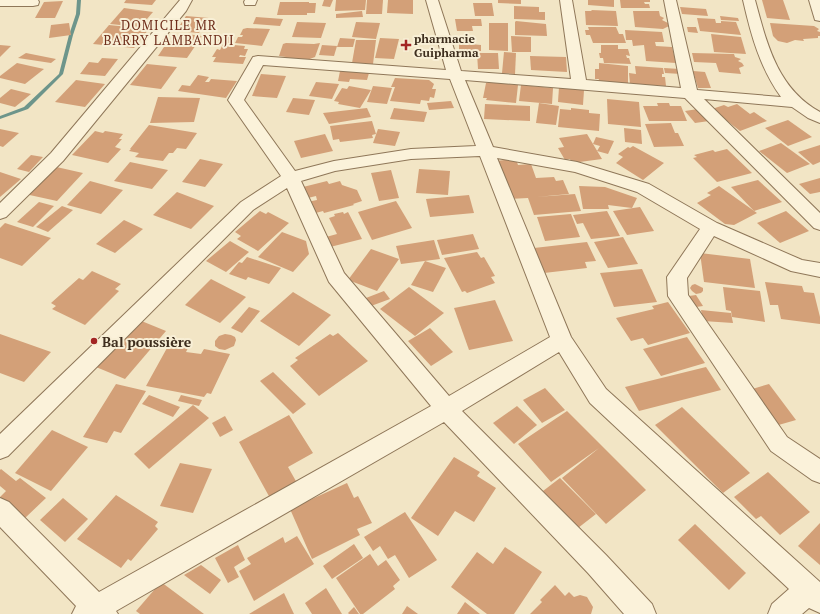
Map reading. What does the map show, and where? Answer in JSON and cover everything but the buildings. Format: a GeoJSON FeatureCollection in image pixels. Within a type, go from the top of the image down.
{"type":"FeatureCollection","features":[{"type":"Feature","properties":{"kind":"street"},"geometry":{"type":"LineString","coordinates":[[0,213],[57,157],[182,8],[186,0]]}},
{"type":"Feature","properties":{"kind":"street"},"geometry":{"type":"LineString","coordinates":[[432,0],[455,74],[562,340],[598,396],[814,595],[782,614]]}},
{"type":"Feature","properties":{"kind":"street"},"geometry":{"type":"LineString","coordinates":[[566,0],[580,84]]}},
{"type":"Feature","properties":{"kind":"street"},"geometry":{"type":"LineString","coordinates":[[670,0],[690,94],[820,224]]}},
{"type":"Feature","properties":{"kind":"street"},"geometry":{"type":"LineString","coordinates":[[748,0],[757,30],[773,71],[782,86],[796,103],[820,118]]}},
{"type":"Feature","properties":{"kind":"street"},"geometry":{"type":"LineString","coordinates":[[815,0],[820,17]]}},
{"type":"Feature","properties":{"kind":"street"},"geometry":{"type":"LineString","coordinates":[[0,2],[33,2]]}},
{"type":"Feature","properties":{"kind":"street"},"geometry":{"type":"LineString","coordinates":[[642,614],[597,564],[446,409],[336,277],[291,178],[236,100],[258,60],[455,74],[796,103]]}},
{"type":"Feature","properties":{"kind":"street"},"geometry":{"type":"LineString","coordinates":[[0,449],[247,206],[291,178],[334,166],[411,154],[486,151],[577,166],[643,188],[711,227],[798,266],[820,270]]}},
{"type":"Feature","properties":{"kind":"street"},"geometry":{"type":"LineString","coordinates":[[711,227],[677,277],[678,296],[779,444],[820,472]]}},
{"type":"Feature","properties":{"kind":"street"},"geometry":{"type":"LineString","coordinates":[[0,510],[96,612],[562,340]]}},
{"type":"Feature","properties":{"kind":"waterway"},"geometry":{"type":"LineString","coordinates":[[0,118],[26,108],[61,74],[78,14],[79,0]]}},
{"type":"Feature","properties":{"kind":"place","name":"pharmacie Guipharma"},"geometry":{"type":"Point","coordinates":[406,45]}},
{"type":"Feature","properties":{"kind":"place","name":"Bal poussière"},"geometry":{"type":"Point","coordinates":[94,341]}},
{"type":"Feature","properties":{"kind":"district","name":"DOMICILE MR BARRY LAMBANDJI"},"geometry":{"type":"Point","coordinates":[169,32]}}]}
